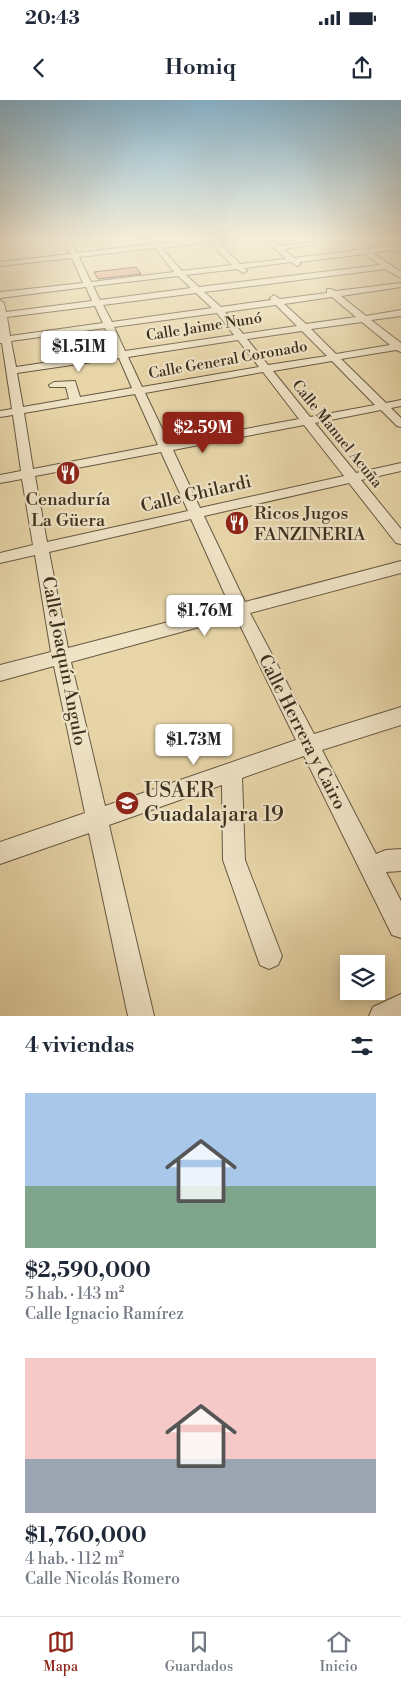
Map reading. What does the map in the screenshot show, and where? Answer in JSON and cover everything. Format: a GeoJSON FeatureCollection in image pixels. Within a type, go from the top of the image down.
{"type":"FeatureCollection","features":[{"type":"Feature","properties":{"kind":"street","name":"Calle Herrera y Cairo"},"geometry":{"type":"LineString","coordinates":[[86,280],[241,611],[401,926]]}},
{"type":"Feature","properties":{"kind":"street"},"geometry":{"type":"LineString","coordinates":[[0,295],[127,280]]}},
{"type":"Feature","properties":{"kind":"street","name":"Calle Manuel Acuña"},"geometry":{"type":"LineString","coordinates":[[186,280],[218,309],[401,539]]}},
{"type":"Feature","properties":{"kind":"street"},"geometry":{"type":"LineString","coordinates":[[253,280],[278,301],[401,424]]}},
{"type":"Feature","properties":{"kind":"street"},"geometry":{"type":"LineString","coordinates":[[2,315],[282,280]]}},
{"type":"Feature","properties":{"kind":"street"},"geometry":{"type":"LineString","coordinates":[[3,339],[278,301],[329,291],[401,285]]}},
{"type":"Feature","properties":{"kind":"street"},"geometry":{"type":"LineString","coordinates":[[329,291],[400,347]]}},
{"type":"Feature","properties":{"kind":"street","name":"Calle Joaquín Angulo"},"geometry":{"type":"LineString","coordinates":[[0,303],[3,339],[12,371],[9,412],[28,474],[62,658],[141,1016]]}},
{"type":"Feature","properties":{"kind":"street","name":"Calle Jaime Nunó"},"geometry":{"type":"LineString","coordinates":[[12,371],[401,313]]}},
{"type":"Feature","properties":{"kind":"street","name":"Calle General Coronado"},"geometry":{"type":"LineString","coordinates":[[9,412],[266,369],[331,354],[400,347]]}},
{"type":"Feature","properties":{"kind":"street"},"geometry":{"type":"LineString","coordinates":[[310,353],[331,354]]}},
{"type":"Feature","properties":{"kind":"street"},"geometry":{"type":"LineString","coordinates":[[54,385],[71,383],[75,401]]}},
{"type":"Feature","properties":{"kind":"street"},"geometry":{"type":"LineString","coordinates":[[0,479],[401,403]]}},
{"type":"Feature","properties":{"kind":"street","name":"Calle Ghilardi"},"geometry":{"type":"LineString","coordinates":[[0,558],[401,467]]}},
{"type":"Feature","properties":{"kind":"street"},"geometry":{"type":"LineString","coordinates":[[0,673],[241,611],[401,567]]}},
{"type":"Feature","properties":{"kind":"street"},"geometry":{"type":"LineString","coordinates":[[0,853],[309,745],[401,716]]}},
{"type":"Feature","properties":{"kind":"street"},"geometry":{"type":"LineString","coordinates":[[232,772],[234,860],[269,956]]}},
{"type":"Feature","properties":{"kind":"street"},"geometry":{"type":"LineString","coordinates":[[371,868],[386,861],[401,860]]}},
{"type":"Feature","properties":{"kind":"street"},"geometry":{"type":"LineString","coordinates":[[382,1016],[401,1007]]}},
{"type":"Feature","properties":{"kind":"place","name":"Cenaduría La Güera"},"geometry":{"type":"Point","coordinates":[68,473]}},
{"type":"Feature","properties":{"kind":"place","name":"Ricos Jugos FANZINERIA"},"geometry":{"type":"Point","coordinates":[237,523]}},
{"type":"Feature","properties":{"kind":"place","name":"USAER Guadalajara 19"},"geometry":{"type":"Point","coordinates":[127,803]}}]}
